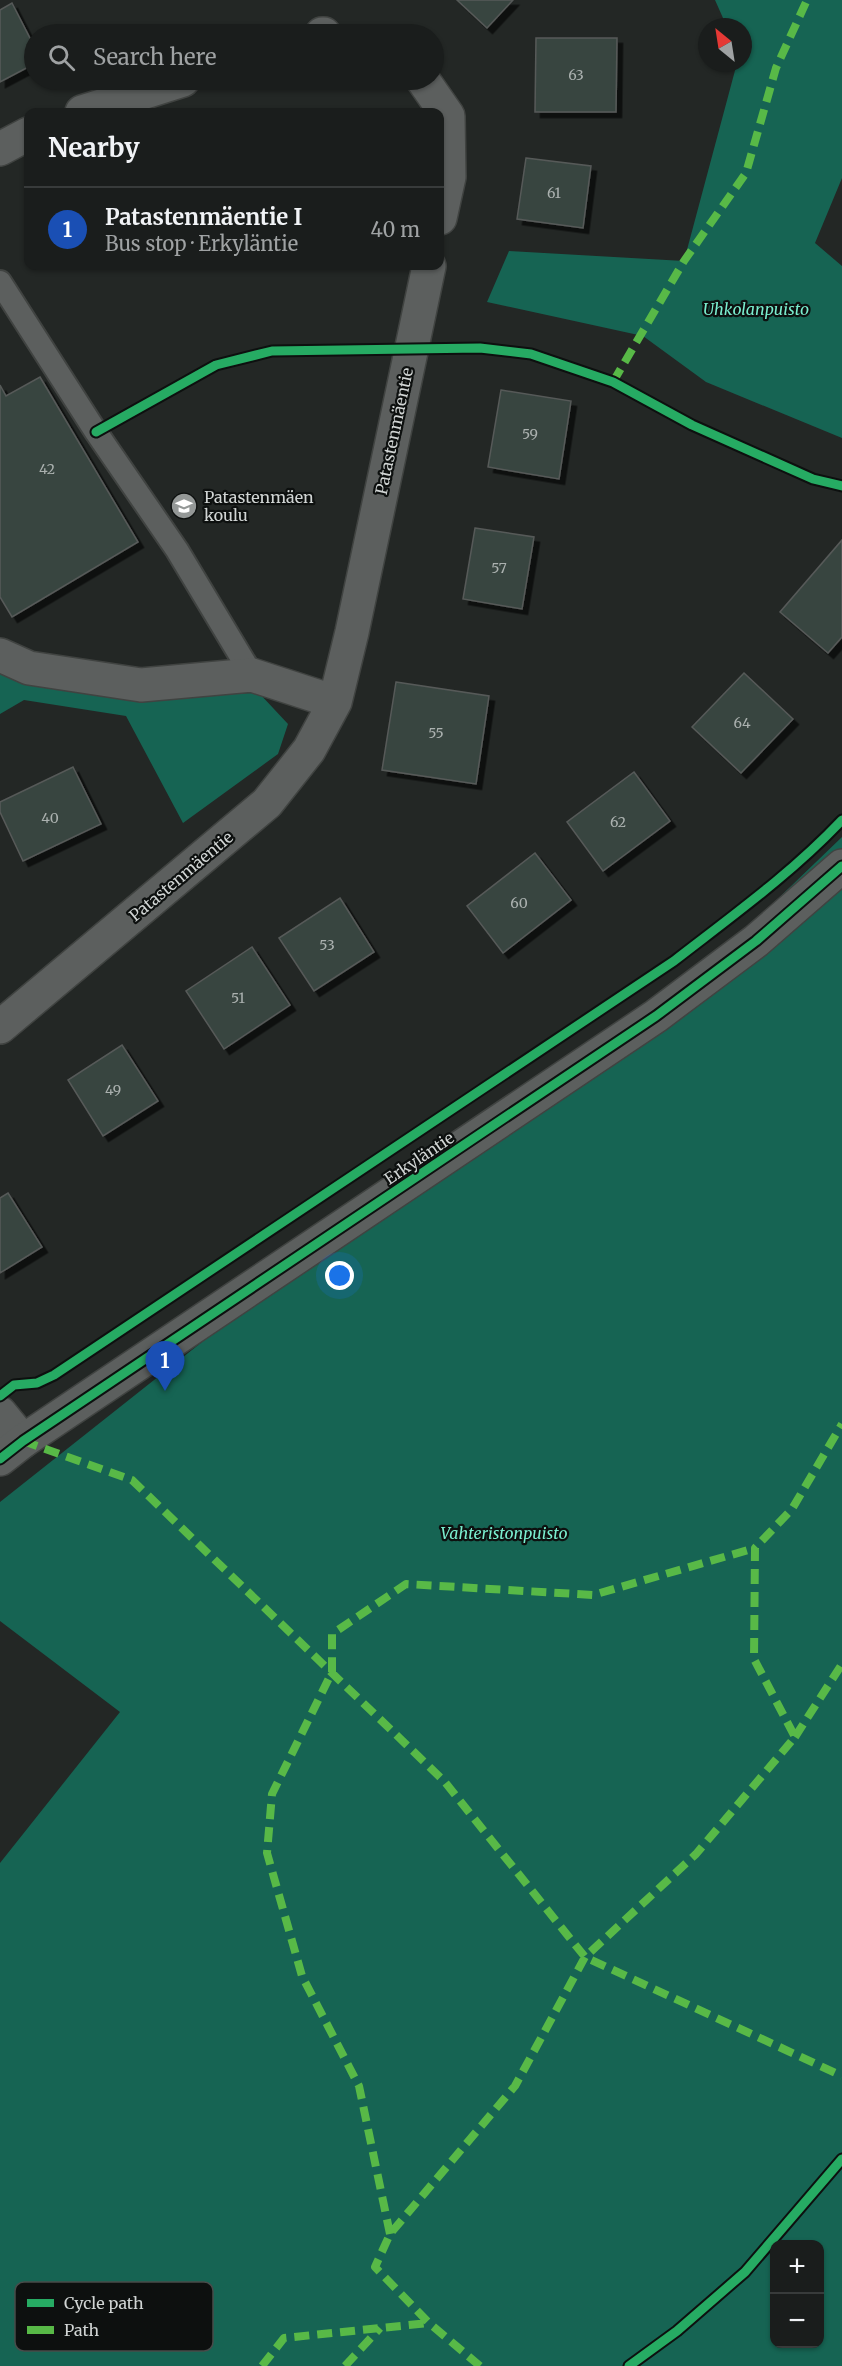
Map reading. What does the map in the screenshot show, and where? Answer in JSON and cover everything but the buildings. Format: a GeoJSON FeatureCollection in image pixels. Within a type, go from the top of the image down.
{"type":"FeatureCollection","features":[{"type":"Feature","properties":{"kind":"street"},"geometry":{"type":"LineString","coordinates":[[95,108],[151,90]]}},
{"type":"Feature","properties":{"kind":"street"},"geometry":{"type":"LineString","coordinates":[[430,90],[442,108]]}},
{"type":"Feature","properties":{"kind":"street"},"geometry":{"type":"LineString","coordinates":[[444,110],[448,116],[449,177],[444,200]]}},
{"type":"Feature","properties":{"kind":"street"},"geometry":{"type":"LineString","coordinates":[[0,149],[24,136]]}},
{"type":"Feature","properties":{"kind":"street","name":"Patastenmäentie"},"geometry":{"type":"LineString","coordinates":[[0,1027],[267,803],[309,750],[335,702],[352,632],[428,270]]}},
{"type":"Feature","properties":{"kind":"street"},"geometry":{"type":"LineString","coordinates":[[0,655],[28,668],[141,685],[252,675],[335,702]]}},
{"type":"Feature","properties":{"kind":"street","name":"Erkyläntie"},"geometry":{"type":"LineString","coordinates":[[11,1450],[656,1016],[756,941],[842,866]]}},
{"type":"Feature","properties":{"kind":"street"},"geometry":{"type":"LineString","coordinates":[[0,1413],[11,1450]]}},
{"type":"Feature","properties":{"kind":"lane"},"geometry":{"type":"LineString","coordinates":[[0,282],[96,432],[177,550],[252,675]]}},
{"type":"Feature","properties":{"kind":"green space","name":"Uhkolanpuisto"},"geometry":{"type":"Polygon","coordinates":[[[715,0],[842,0],[842,178],[815,243],[842,266],[842,438],[706,382],[643,336],[487,302],[509,251],[684,261],[735,72],[752,72],[752,18],[723,18],[715,0]]]}},
{"type":"Feature","properties":{"kind":"green space"},"geometry":{"type":"Polygon","coordinates":[[[0,671],[174,695],[259,693],[288,724],[278,754],[183,823],[126,716],[24,700],[0,714],[0,671]]]}},
{"type":"Feature","properties":{"kind":"green space","name":"Vahteristonpuisto"},"geometry":{"type":"Polygon","coordinates":[[[842,837],[842,2366],[0,2366],[0,1863],[120,1712],[0,1621],[0,1502],[366,1212],[656,1016],[842,837]]]}},
{"type":"Feature","properties":{"kind":"marked path"},"geometry":{"type":"LineString","coordinates":[[613,382],[684,261],[746,173],[776,68],[807,0]]}},
{"type":"Feature","properties":{"kind":"marked path"},"geometry":{"type":"LineString","coordinates":[[480,2366],[429,2323],[375,2267],[390,2234],[515,2086],[585,1957],[696,1854],[795,1737],[754,1659],[755,1548],[792,1509],[842,1424]]}},
{"type":"Feature","properties":{"kind":"marked path"},"geometry":{"type":"LineString","coordinates":[[23,1441],[132,1480],[444,1781],[585,1957],[842,2076]]}},
{"type":"Feature","properties":{"kind":"marked path"},"geometry":{"type":"LineString","coordinates":[[390,2234],[359,2086],[302,1976],[267,1853],[272,1794],[332,1672],[332,1634],[406,1584],[593,1595],[755,1548]]}},
{"type":"Feature","properties":{"kind":"marked path"},"geometry":{"type":"LineString","coordinates":[[795,1737],[842,1664]]}},
{"type":"Feature","properties":{"kind":"marked path"},"geometry":{"type":"LineString","coordinates":[[262,2366],[284,2338],[429,2323]]}},
{"type":"Feature","properties":{"kind":"marked path"},"geometry":{"type":"LineString","coordinates":[[345,2366],[380,2328]]}},
{"type":"Feature","properties":{"kind":"cycle path"},"geometry":{"type":"LineString","coordinates":[[96,432],[216,365],[272,351],[480,348],[531,354],[613,382],[692,425],[813,479],[842,486]]}},
{"type":"Feature","properties":{"kind":"cycle path"},"geometry":{"type":"LineString","coordinates":[[0,1396],[14,1385],[37,1383],[54,1375],[674,961],[782,876],[842,820]]}},
{"type":"Feature","properties":{"kind":"cycle path"},"geometry":{"type":"LineString","coordinates":[[0,1459],[23,1441],[656,1016],[756,941],[842,866]]}},
{"type":"Feature","properties":{"kind":"cycle path"},"geometry":{"type":"LineString","coordinates":[[629,2366],[677,2331],[745,2272],[842,2159]]}},
{"type":"Feature","properties":{"kind":"place","name":"Patastenmäen koulu"},"geometry":{"type":"Point","coordinates":[184,506]}},
{"type":"Feature","properties":{"kind":"place","name":"Patastenmäentie I"},"geometry":{"type":"Point","coordinates":[165,1391]}}]}
